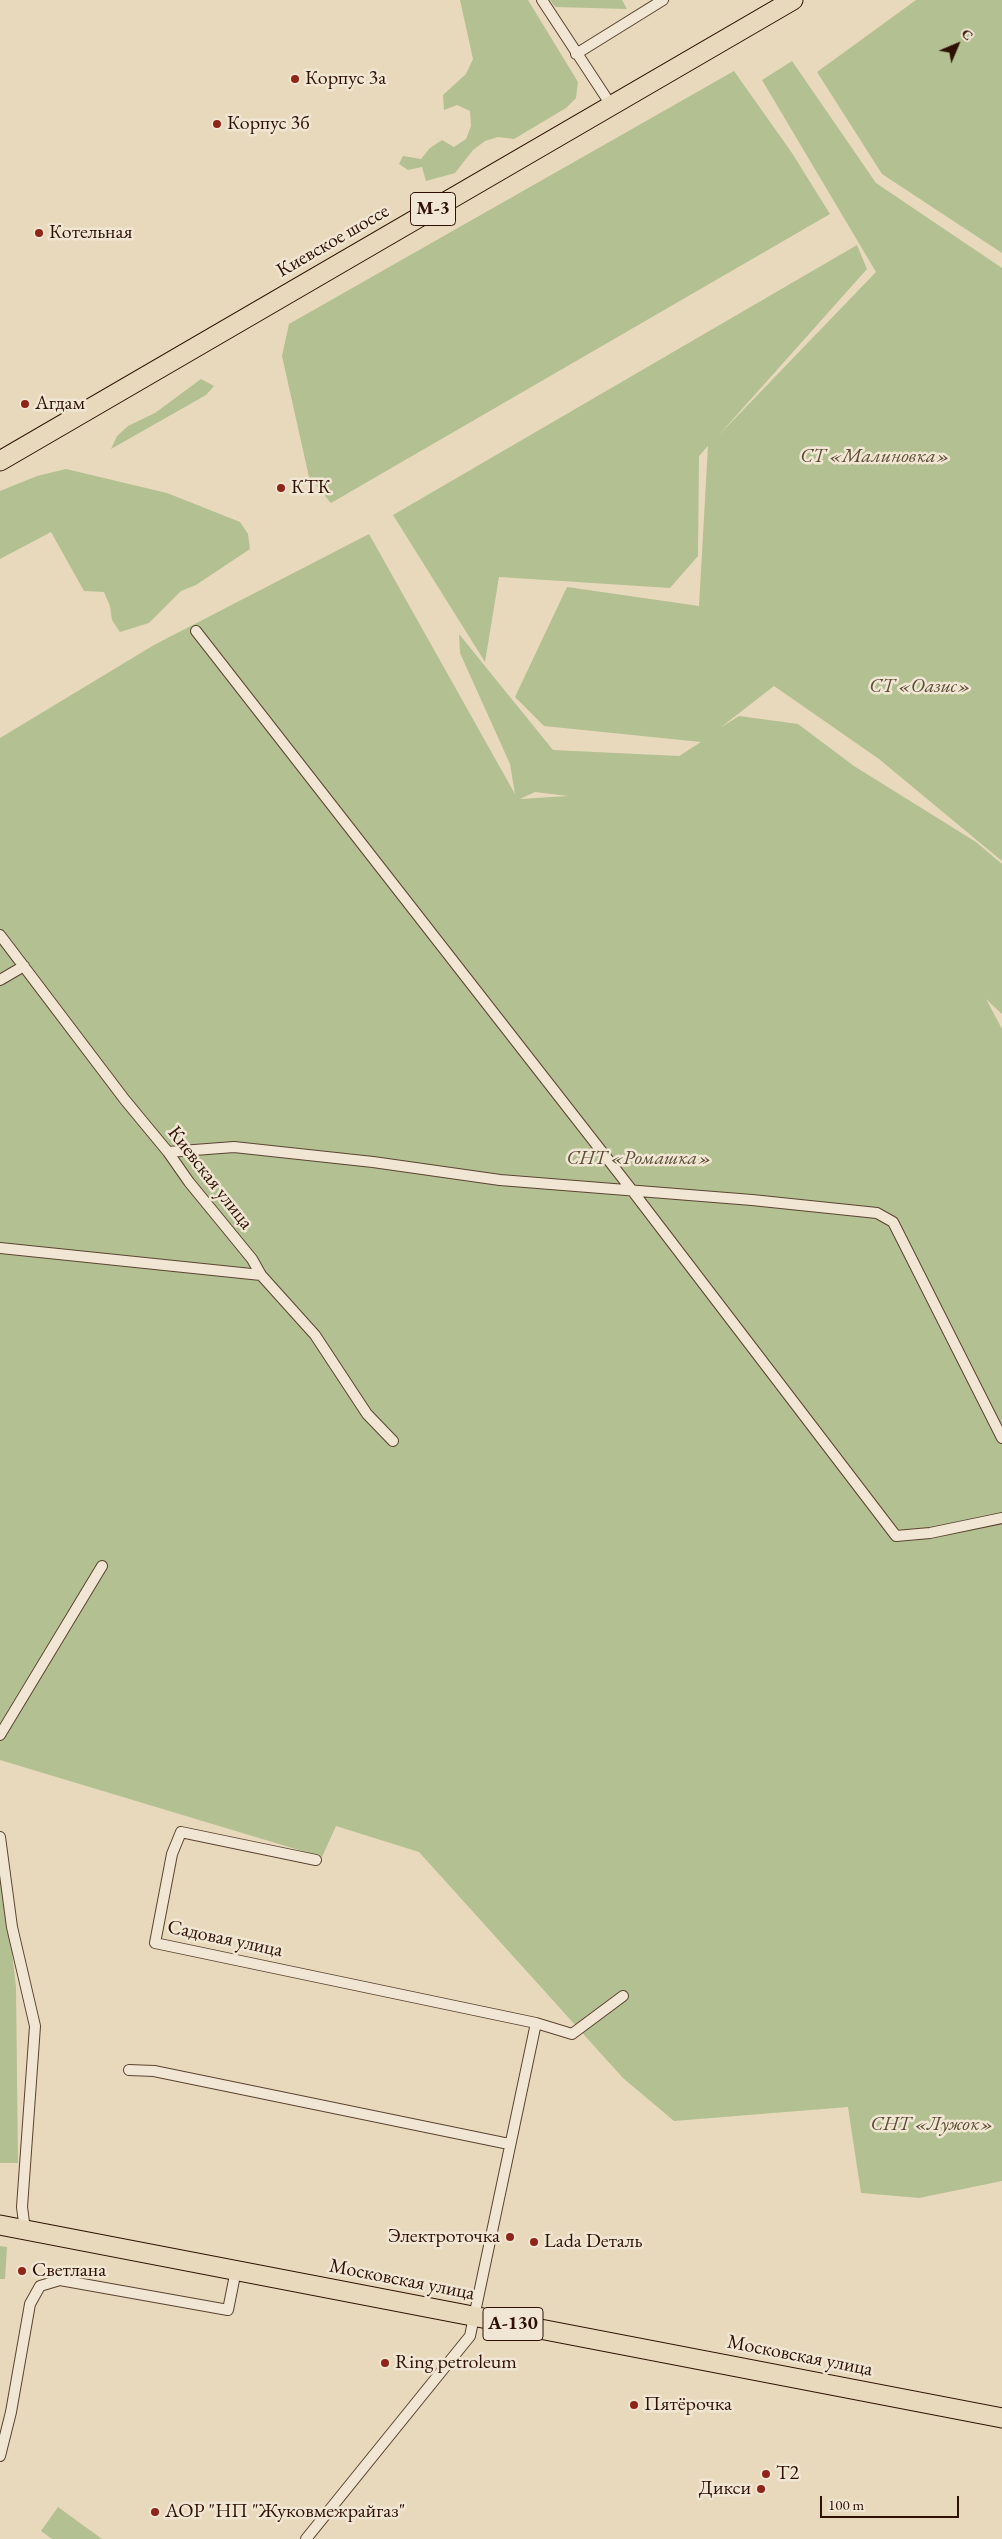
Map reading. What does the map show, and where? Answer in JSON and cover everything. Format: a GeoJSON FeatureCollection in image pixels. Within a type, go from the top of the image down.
{"type":"FeatureCollection","features":[{"type":"Feature","properties":{"kind":"highway","name":"Киевское шоссе"},"geometry":{"type":"LineString","coordinates":[[0,461],[793,0]]}},
{"type":"Feature","properties":{"kind":"highway","name":"Московская улица"},"geometry":{"type":"LineString","coordinates":[[0,2225],[1002,2418]]}},
{"type":"Feature","properties":{"kind":"street"},"geometry":{"type":"LineString","coordinates":[[542,0],[611,105]]}},
{"type":"Feature","properties":{"kind":"street"},"geometry":{"type":"LineString","coordinates":[[576,54],[663,0]]}},
{"type":"Feature","properties":{"kind":"street"},"geometry":{"type":"LineString","coordinates":[[196,631],[631,1189],[896,1536],[930,1533],[1002,1518]]}},
{"type":"Feature","properties":{"kind":"street","name":"Киевская улица"},"geometry":{"type":"LineString","coordinates":[[0,935],[168,1152],[189,1182],[252,1259],[261,1275],[315,1335],[366,1414],[393,1441]]}},
{"type":"Feature","properties":{"kind":"street"},"geometry":{"type":"LineString","coordinates":[[0,980],[24,966]]}},
{"type":"Feature","properties":{"kind":"street"},"geometry":{"type":"LineString","coordinates":[[168,1152],[234,1146],[373,1162],[500,1180],[631,1189],[877,1213],[893,1222],[1002,1438]]}},
{"type":"Feature","properties":{"kind":"street"},"geometry":{"type":"LineString","coordinates":[[0,1248],[261,1275]]}},
{"type":"Feature","properties":{"kind":"street"},"geometry":{"type":"LineString","coordinates":[[0,1735],[102,1566]]}},
{"type":"Feature","properties":{"kind":"street","name":"Садовая улица"},"geometry":{"type":"LineString","coordinates":[[316,1860],[180,1832],[172,1854],[154,1943],[536,2023]]}},
{"type":"Feature","properties":{"kind":"street"},"geometry":{"type":"LineString","coordinates":[[0,1837],[12,1927],[35,2026],[22,2207],[25,2230]]}},
{"type":"Feature","properties":{"kind":"street"},"geometry":{"type":"LineString","coordinates":[[306,2539],[470,2336],[536,2023],[572,2034],[623,1996]]}},
{"type":"Feature","properties":{"kind":"street"},"geometry":{"type":"LineString","coordinates":[[129,2070],[154,2071],[509,2144]]}},
{"type":"Feature","properties":{"kind":"street"},"geometry":{"type":"LineString","coordinates":[[0,2456],[30,2304],[40,2286],[60,2280],[228,2310],[236,2270]]}},
{"type":"Feature","properties":{"kind":"green space"},"geometry":{"type":"Polygon","coordinates":[[[460,0],[528,0],[578,82],[576,98],[566,108],[514,139],[498,137],[485,141],[473,150],[455,173],[426,181],[422,167],[408,170],[399,164],[403,156],[421,159],[430,148],[442,140],[454,147],[466,139],[471,126],[470,111],[457,105],[444,110],[443,95],[466,74],[473,59],[460,0]]]}},
{"type":"Feature","properties":{"kind":"green space"},"geometry":{"type":"Polygon","coordinates":[[[550,0],[622,0],[627,9],[555,7],[550,0]]]}},
{"type":"Feature","properties":{"kind":"green space"},"geometry":{"type":"Polygon","coordinates":[[[916,0],[1002,0],[1002,253],[882,174],[817,72],[916,0]]]}},
{"type":"Feature","properties":{"kind":"green space"},"geometry":{"type":"Polygon","coordinates":[[[792,61],[876,183],[1002,268],[1002,861],[879,759],[774,686],[720,728],[739,716],[798,724],[854,766],[976,842],[1002,864],[1002,1014],[986,999],[1002,1029],[1002,2181],[919,2198],[861,2193],[848,2107],[674,2121],[623,2078],[419,1852],[336,1826],[322,1857],[0,1760],[0,738],[154,645],[369,534],[515,794],[510,764],[460,653],[459,634],[553,750],[679,756],[701,742],[544,726],[515,697],[567,587],[699,606],[708,446],[699,456],[698,556],[670,588],[499,577],[485,662],[393,515],[857,245],[867,269],[718,436],[876,272],[762,80],[792,61]],[[535,792],[520,799],[568,796],[535,792]]]}},
{"type":"Feature","properties":{"kind":"green space"},"geometry":{"type":"Polygon","coordinates":[[[734,71],[792,153],[830,214],[331,503],[309,477],[282,356],[289,324],[734,71]]]}},
{"type":"Feature","properties":{"kind":"green space"},"geometry":{"type":"Polygon","coordinates":[[[201,379],[214,386],[206,395],[111,449],[117,436],[128,426],[155,413],[201,379]]]}},
{"type":"Feature","properties":{"kind":"green space"},"geometry":{"type":"Polygon","coordinates":[[[66,469],[167,493],[240,522],[248,534],[250,549],[196,585],[181,591],[149,623],[120,632],[112,620],[110,606],[104,592],[84,591],[51,532],[0,559],[0,491],[37,476],[66,469]]]}},
{"type":"Feature","properties":{"kind":"green space"},"geometry":{"type":"Polygon","coordinates":[[[0,1847],[16,1987],[18,2163],[0,2163],[0,1847]]]}},
{"type":"Feature","properties":{"kind":"green space"},"geometry":{"type":"Polygon","coordinates":[[[0,2246],[7,2247],[5,2279],[0,2279],[0,2246]]]}},
{"type":"Feature","properties":{"kind":"green space"},"geometry":{"type":"Polygon","coordinates":[[[58,2507],[102,2539],[52,2539],[41,2531],[58,2507]]]}},
{"type":"Feature","properties":{"kind":"place","name":"Корпус 3a"},"geometry":{"type":"Point","coordinates":[295,79]}},
{"type":"Feature","properties":{"kind":"place","name":"Корпус 3б"},"geometry":{"type":"Point","coordinates":[217,124]}},
{"type":"Feature","properties":{"kind":"place","name":"Котельная"},"geometry":{"type":"Point","coordinates":[39,233]}},
{"type":"Feature","properties":{"kind":"place","name":"Агдам"},"geometry":{"type":"Point","coordinates":[25,404]}},
{"type":"Feature","properties":{"kind":"place","name":"КТК"},"geometry":{"type":"Point","coordinates":[281,488]}},
{"type":"Feature","properties":{"kind":"place","name":"Электроточка"},"geometry":{"type":"Point","coordinates":[510,2237]}},
{"type":"Feature","properties":{"kind":"place","name":"Lada Dеталь"},"geometry":{"type":"Point","coordinates":[534,2242]}},
{"type":"Feature","properties":{"kind":"place","name":"Светлана"},"geometry":{"type":"Point","coordinates":[22,2271]}},
{"type":"Feature","properties":{"kind":"place","name":"Ring petroleum"},"geometry":{"type":"Point","coordinates":[385,2363]}},
{"type":"Feature","properties":{"kind":"place","name":"Пятёрочка"},"geometry":{"type":"Point","coordinates":[634,2405]}},
{"type":"Feature","properties":{"kind":"place","name":"T2"},"geometry":{"type":"Point","coordinates":[766,2474]}},
{"type":"Feature","properties":{"kind":"place","name":"Дикси"},"geometry":{"type":"Point","coordinates":[761,2489]}},
{"type":"Feature","properties":{"kind":"place","name":"АОР \"НП \"Жуковмежрайгаз\""},"geometry":{"type":"Point","coordinates":[155,2512]}},
{"type":"Feature","properties":{"kind":"park label","name":"СТ «Малиновка»"},"geometry":{"type":"Point","coordinates":[875,457]}},
{"type":"Feature","properties":{"kind":"park label","name":"СТ «Оазис»"},"geometry":{"type":"Point","coordinates":[920,687]}},
{"type":"Feature","properties":{"kind":"park label","name":"СНТ «Ромашка»"},"geometry":{"type":"Point","coordinates":[639,1159]}},
{"type":"Feature","properties":{"kind":"park label","name":"СНТ «Лужок»"},"geometry":{"type":"Point","coordinates":[932,2125]}}]}
